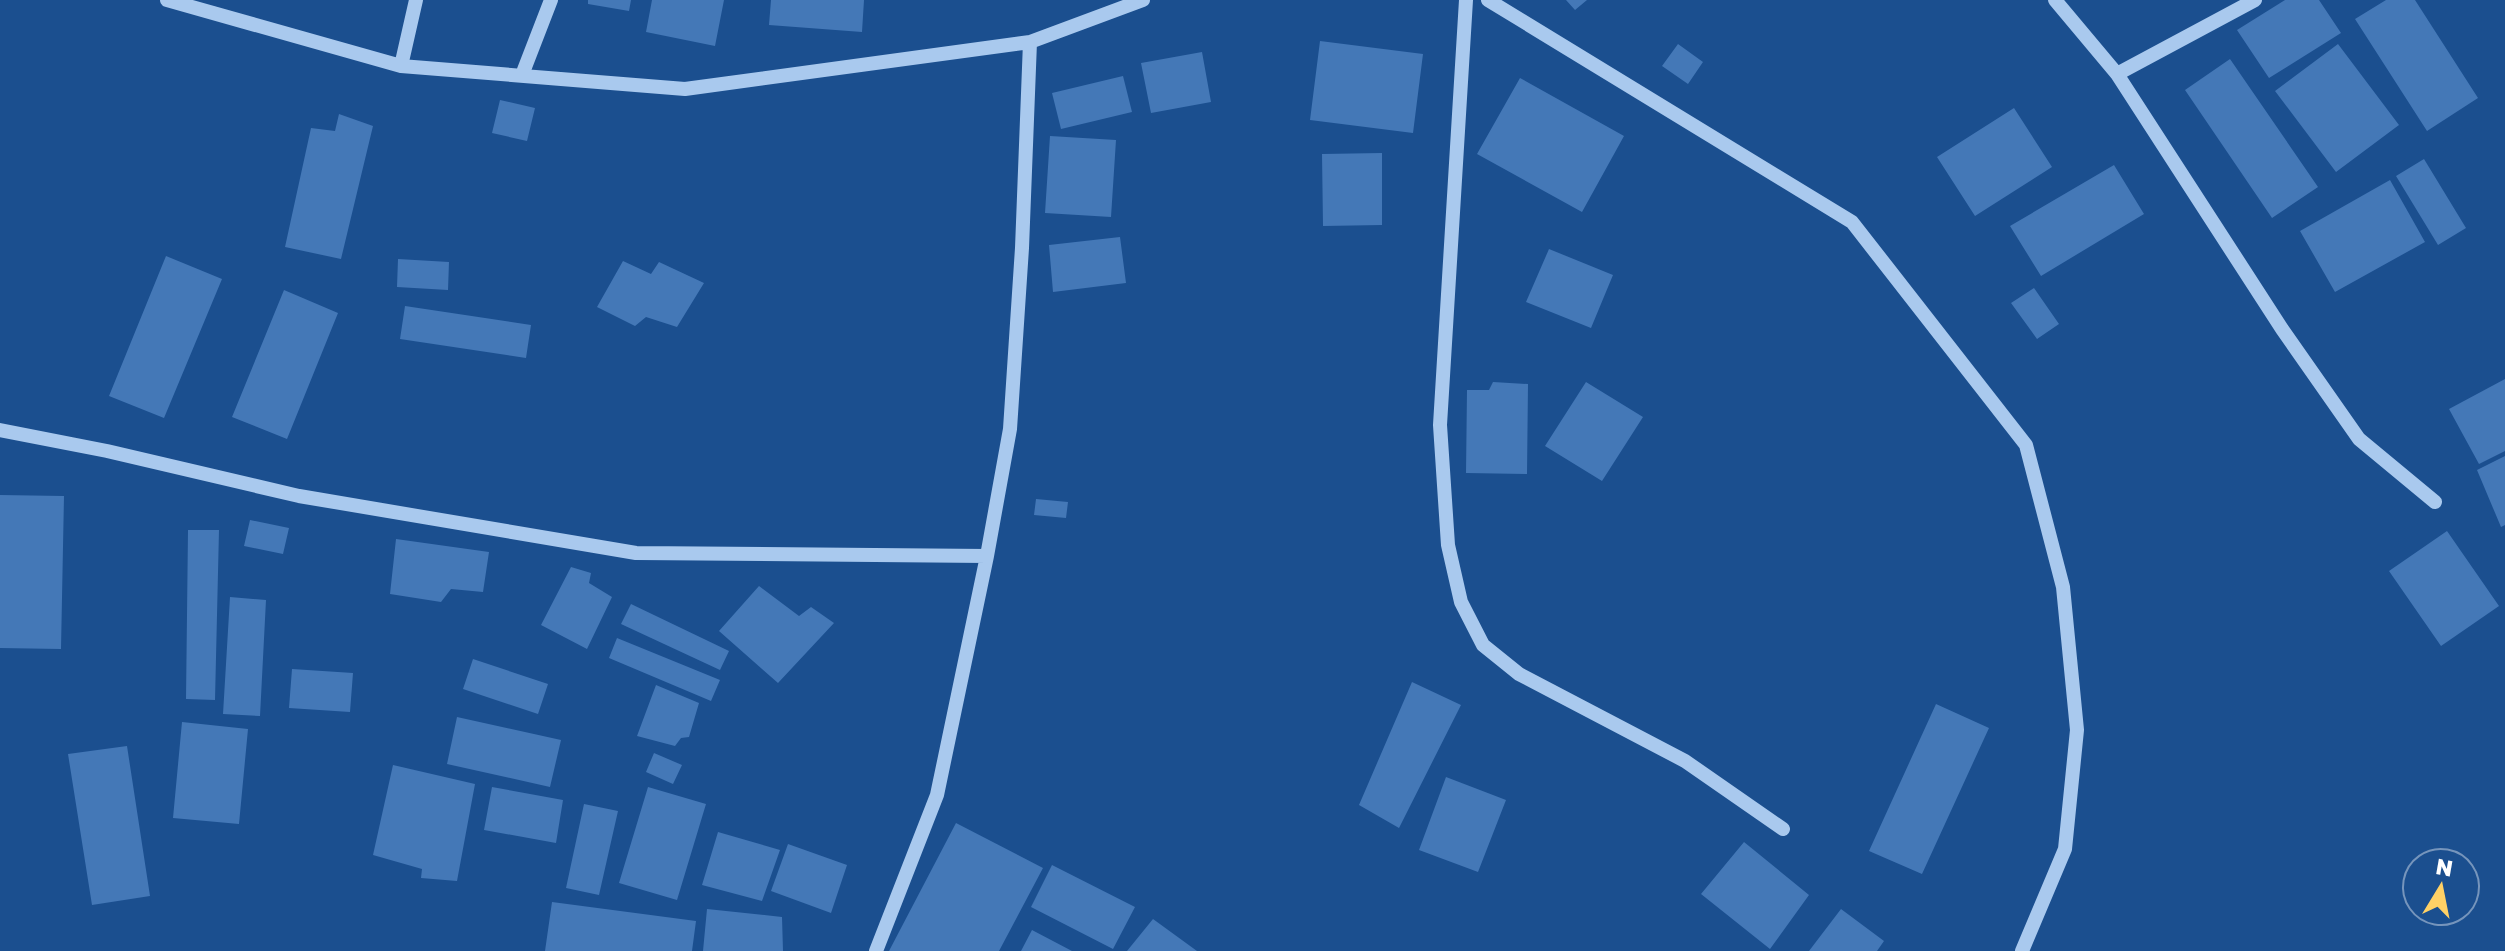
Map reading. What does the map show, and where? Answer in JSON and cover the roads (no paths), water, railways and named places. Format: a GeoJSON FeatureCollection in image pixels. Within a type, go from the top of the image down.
{"type":"FeatureCollection","features":[{"type":"Feature","properties":{"kind":"street"},"geometry":{"type":"LineString","coordinates":[[167,0],[401,66],[685,89],[1030,42],[1143,0]]}},
{"type":"Feature","properties":{"kind":"street"},"geometry":{"type":"LineString","coordinates":[[401,66],[416,0]]}},
{"type":"Feature","properties":{"kind":"street"},"geometry":{"type":"LineString","coordinates":[[522,75],[551,0]]}},
{"type":"Feature","properties":{"kind":"street"},"geometry":{"type":"LineString","coordinates":[[1466,0],[1440,425],[1448,545],[1461,602],[1483,645],[1519,674],[1685,761],[1783,829]]}},
{"type":"Feature","properties":{"kind":"street"},"geometry":{"type":"LineString","coordinates":[[1488,0],[1852,222],[2026,445],[2063,587],[2077,730],[2065,849],[2022,951]]}},
{"type":"Feature","properties":{"kind":"street"},"geometry":{"type":"LineString","coordinates":[[2055,0],[2117,74],[2282,329],[2359,439],[2435,502]]}},
{"type":"Feature","properties":{"kind":"street"},"geometry":{"type":"LineString","coordinates":[[2117,74],[2255,0]]}},
{"type":"Feature","properties":{"kind":"street"},"geometry":{"type":"LineString","coordinates":[[876,951],[937,795],[1010,429],[1022,248],[1030,42]]}},
{"type":"Feature","properties":{"kind":"street"},"geometry":{"type":"LineString","coordinates":[[0,430],[107,451],[299,496],[636,553],[987,556]]}}]}
